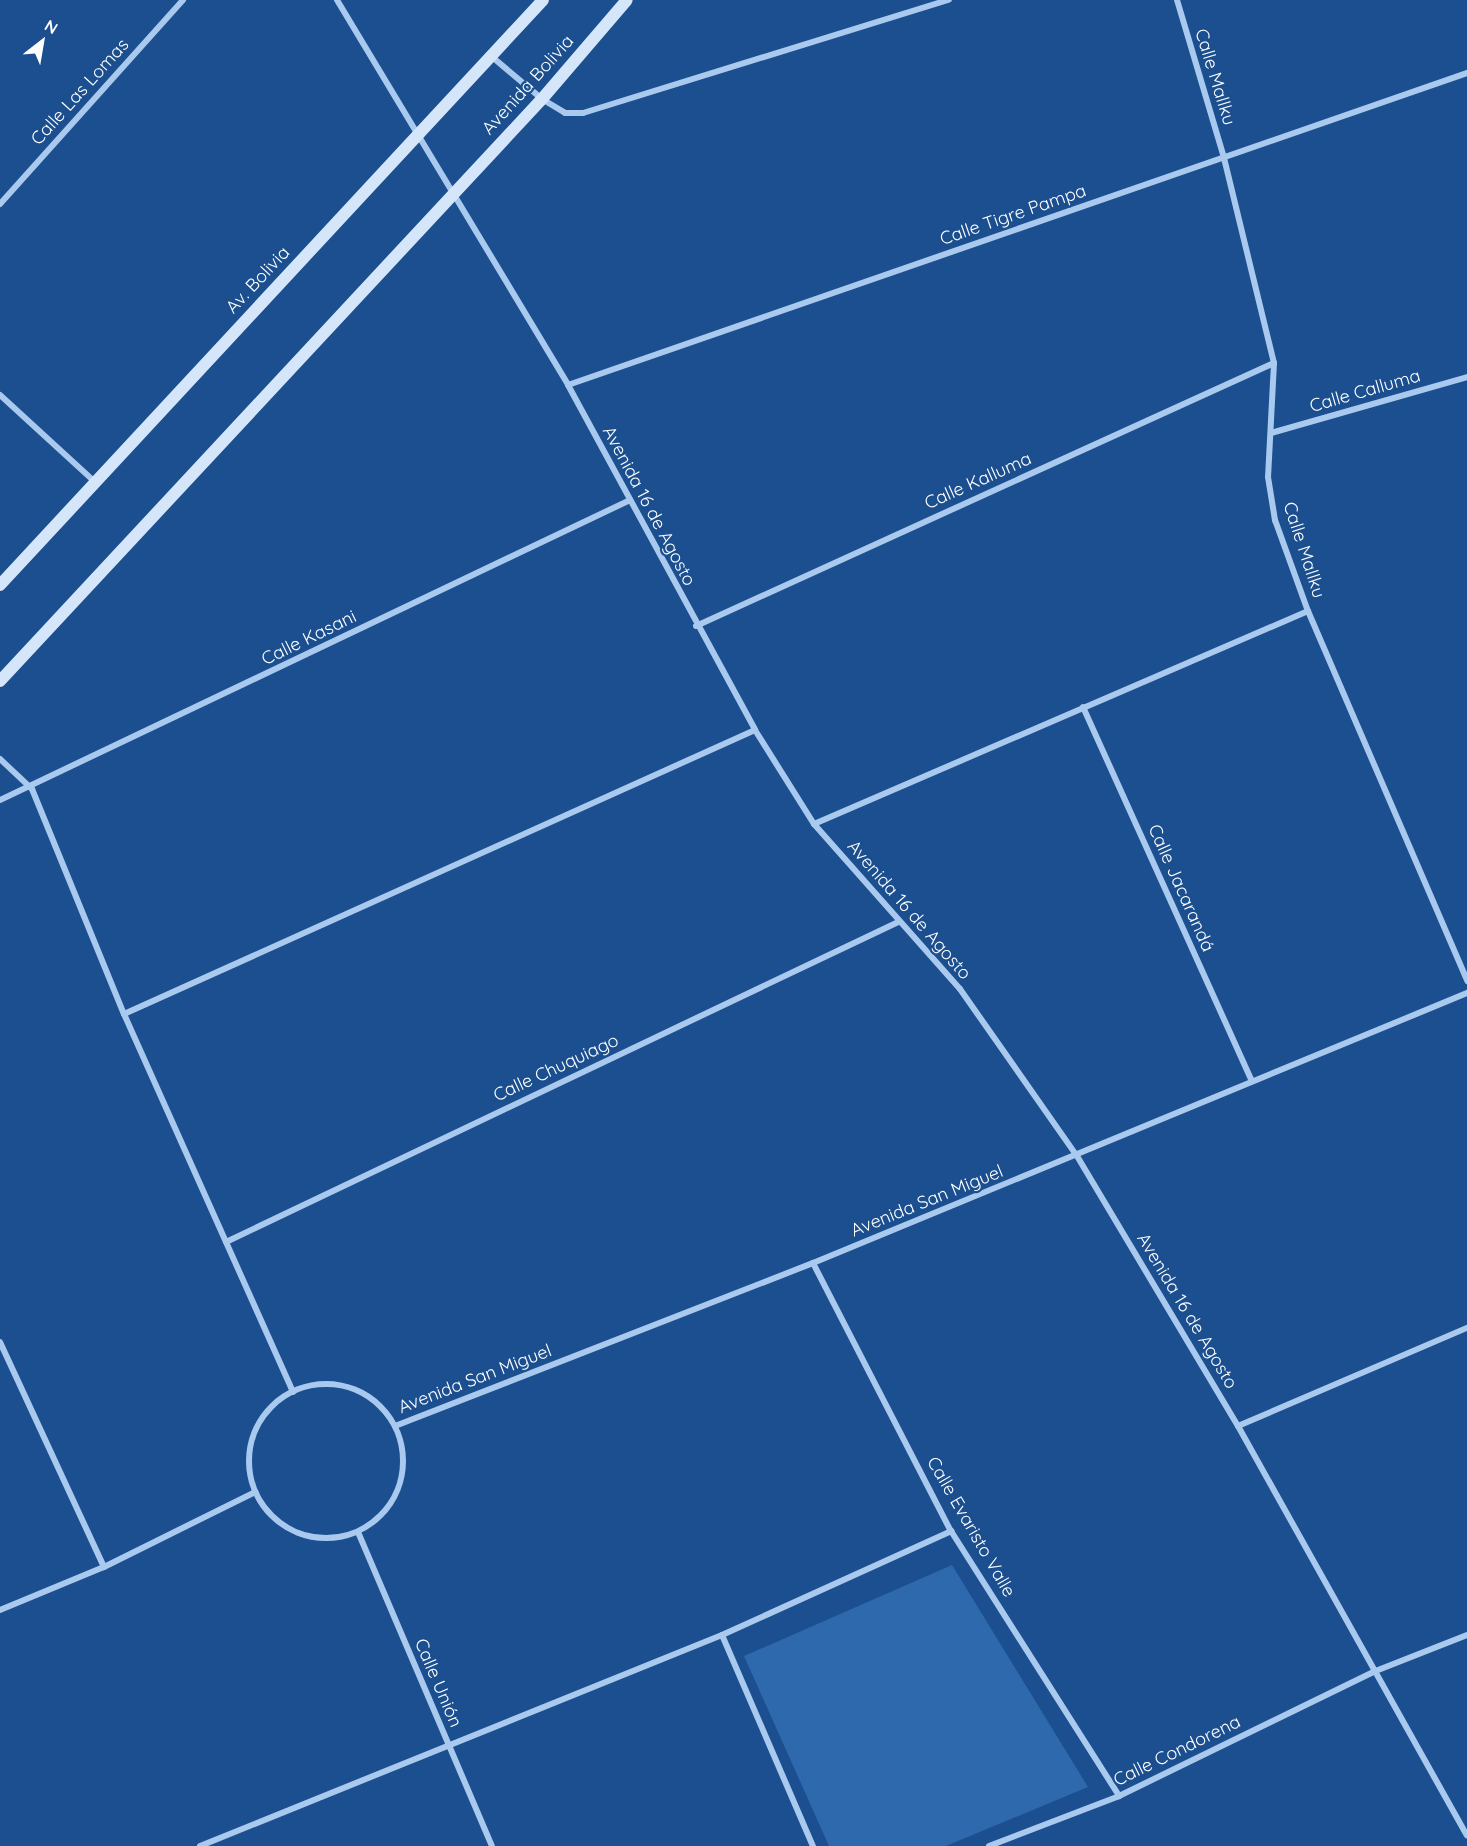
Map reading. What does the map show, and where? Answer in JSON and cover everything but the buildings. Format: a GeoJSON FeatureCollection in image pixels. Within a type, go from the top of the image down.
{"type":"FeatureCollection","features":[{"type":"Feature","properties":{"kind":"street","name":"Calle Las Lomas"},"geometry":{"type":"LineString","coordinates":[[0,204],[183,0]]}},
{"type":"Feature","properties":{"kind":"street","name":"Avenida 16 de Agosto"},"geometry":{"type":"LineString","coordinates":[[337,0],[568,385],[696,626],[755,730],[814,824],[898,922],[960,989],[1077,1156],[1238,1426],[1373,1672],[1467,1835]]}},
{"type":"Feature","properties":{"kind":"street","name":"Av. Bolivia"},"geometry":{"type":"LineString","coordinates":[[0,585],[543,0]]}},
{"type":"Feature","properties":{"kind":"street","name":"Avenida Bolivia"},"geometry":{"type":"LineString","coordinates":[[453,191],[542,99],[627,0]]}},
{"type":"Feature","properties":{"kind":"street"},"geometry":{"type":"LineString","coordinates":[[491,56],[542,99],[565,113],[583,113],[947,0]]}},
{"type":"Feature","properties":{"kind":"street","name":"Calle Mallku"},"geometry":{"type":"LineString","coordinates":[[1176,0],[1224,158],[1274,363],[1268,477],[1275,519],[1308,611],[1467,981]]}},
{"type":"Feature","properties":{"kind":"street","name":"Calle Tigre Pampa"},"geometry":{"type":"LineString","coordinates":[[568,385],[1467,73]]}},
{"type":"Feature","properties":{"kind":"street"},"geometry":{"type":"LineString","coordinates":[[0,681],[453,191]]}},
{"type":"Feature","properties":{"kind":"street","name":"Calle Kalluma"},"geometry":{"type":"LineString","coordinates":[[696,626],[1274,363]]}},
{"type":"Feature","properties":{"kind":"street","name":"Calle Calluma"},"geometry":{"type":"LineString","coordinates":[[1271,433],[1467,377]]}},
{"type":"Feature","properties":{"kind":"street"},"geometry":{"type":"LineString","coordinates":[[0,395],[95,482]]}},
{"type":"Feature","properties":{"kind":"street","name":"Calle Kasani"},"geometry":{"type":"LineString","coordinates":[[0,800],[32,789],[630,500]]}},
{"type":"Feature","properties":{"kind":"street"},"geometry":{"type":"LineString","coordinates":[[814,824],[1308,611]]}},
{"type":"Feature","properties":{"kind":"street","name":"Calle Jacarandá"},"geometry":{"type":"LineString","coordinates":[[1083,707],[1252,1081]]}},
{"type":"Feature","properties":{"kind":"street"},"geometry":{"type":"LineString","coordinates":[[124,1014],[755,730]]}},
{"type":"Feature","properties":{"kind":"street"},"geometry":{"type":"LineString","coordinates":[[0,759],[32,789],[124,1014],[293,1392]]}},
{"type":"Feature","properties":{"kind":"street","name":"Calle Chuquiago"},"geometry":{"type":"LineString","coordinates":[[226,1242],[898,922]]}},
{"type":"Feature","properties":{"kind":"street","name":"Avenida San Miguel"},"geometry":{"type":"LineString","coordinates":[[395,1426],[813,1263],[1077,1156],[1467,993]]}},
{"type":"Feature","properties":{"kind":"street","name":"Calle Evaristo Valle"},"geometry":{"type":"LineString","coordinates":[[813,1263],[951,1531],[1119,1796]]}},
{"type":"Feature","properties":{"kind":"street"},"geometry":{"type":"LineString","coordinates":[[1238,1426],[1467,1328]]}},
{"type":"Feature","properties":{"kind":"street"},"geometry":{"type":"LineString","coordinates":[[0,1342],[104,1567]]}},
{"type":"Feature","properties":{"kind":"street","name":"Avenida San Miguel"},"geometry":{"type":"LineString","coordinates":[[255,1492],[250,1446],[273,1405],[293,1392],[339,1385],[381,1407],[395,1426],[403,1450],[394,1499],[358,1532]]}},
{"type":"Feature","properties":{"kind":"street"},"geometry":{"type":"LineString","coordinates":[[0,1610],[104,1567],[255,1492],[268,1513],[310,1537],[358,1532]]}},
{"type":"Feature","properties":{"kind":"street"},"geometry":{"type":"LineString","coordinates":[[200,1846],[722,1635],[951,1531]]}},
{"type":"Feature","properties":{"kind":"street","name":"Calle Unión"},"geometry":{"type":"LineString","coordinates":[[358,1532],[492,1846]]}},
{"type":"Feature","properties":{"kind":"street"},"geometry":{"type":"LineString","coordinates":[[722,1635],[813,1846]]}},
{"type":"Feature","properties":{"kind":"street","name":"Calle Condorena"},"geometry":{"type":"LineString","coordinates":[[989,1846],[1119,1796],[1373,1672],[1467,1635]]}},
{"type":"Feature","properties":{"kind":"shaded area"},"geometry":{"type":"Polygon","coordinates":[[[952,1565],[1088,1787],[946,1846],[829,1846],[744,1656],[952,1565]]]}}]}
